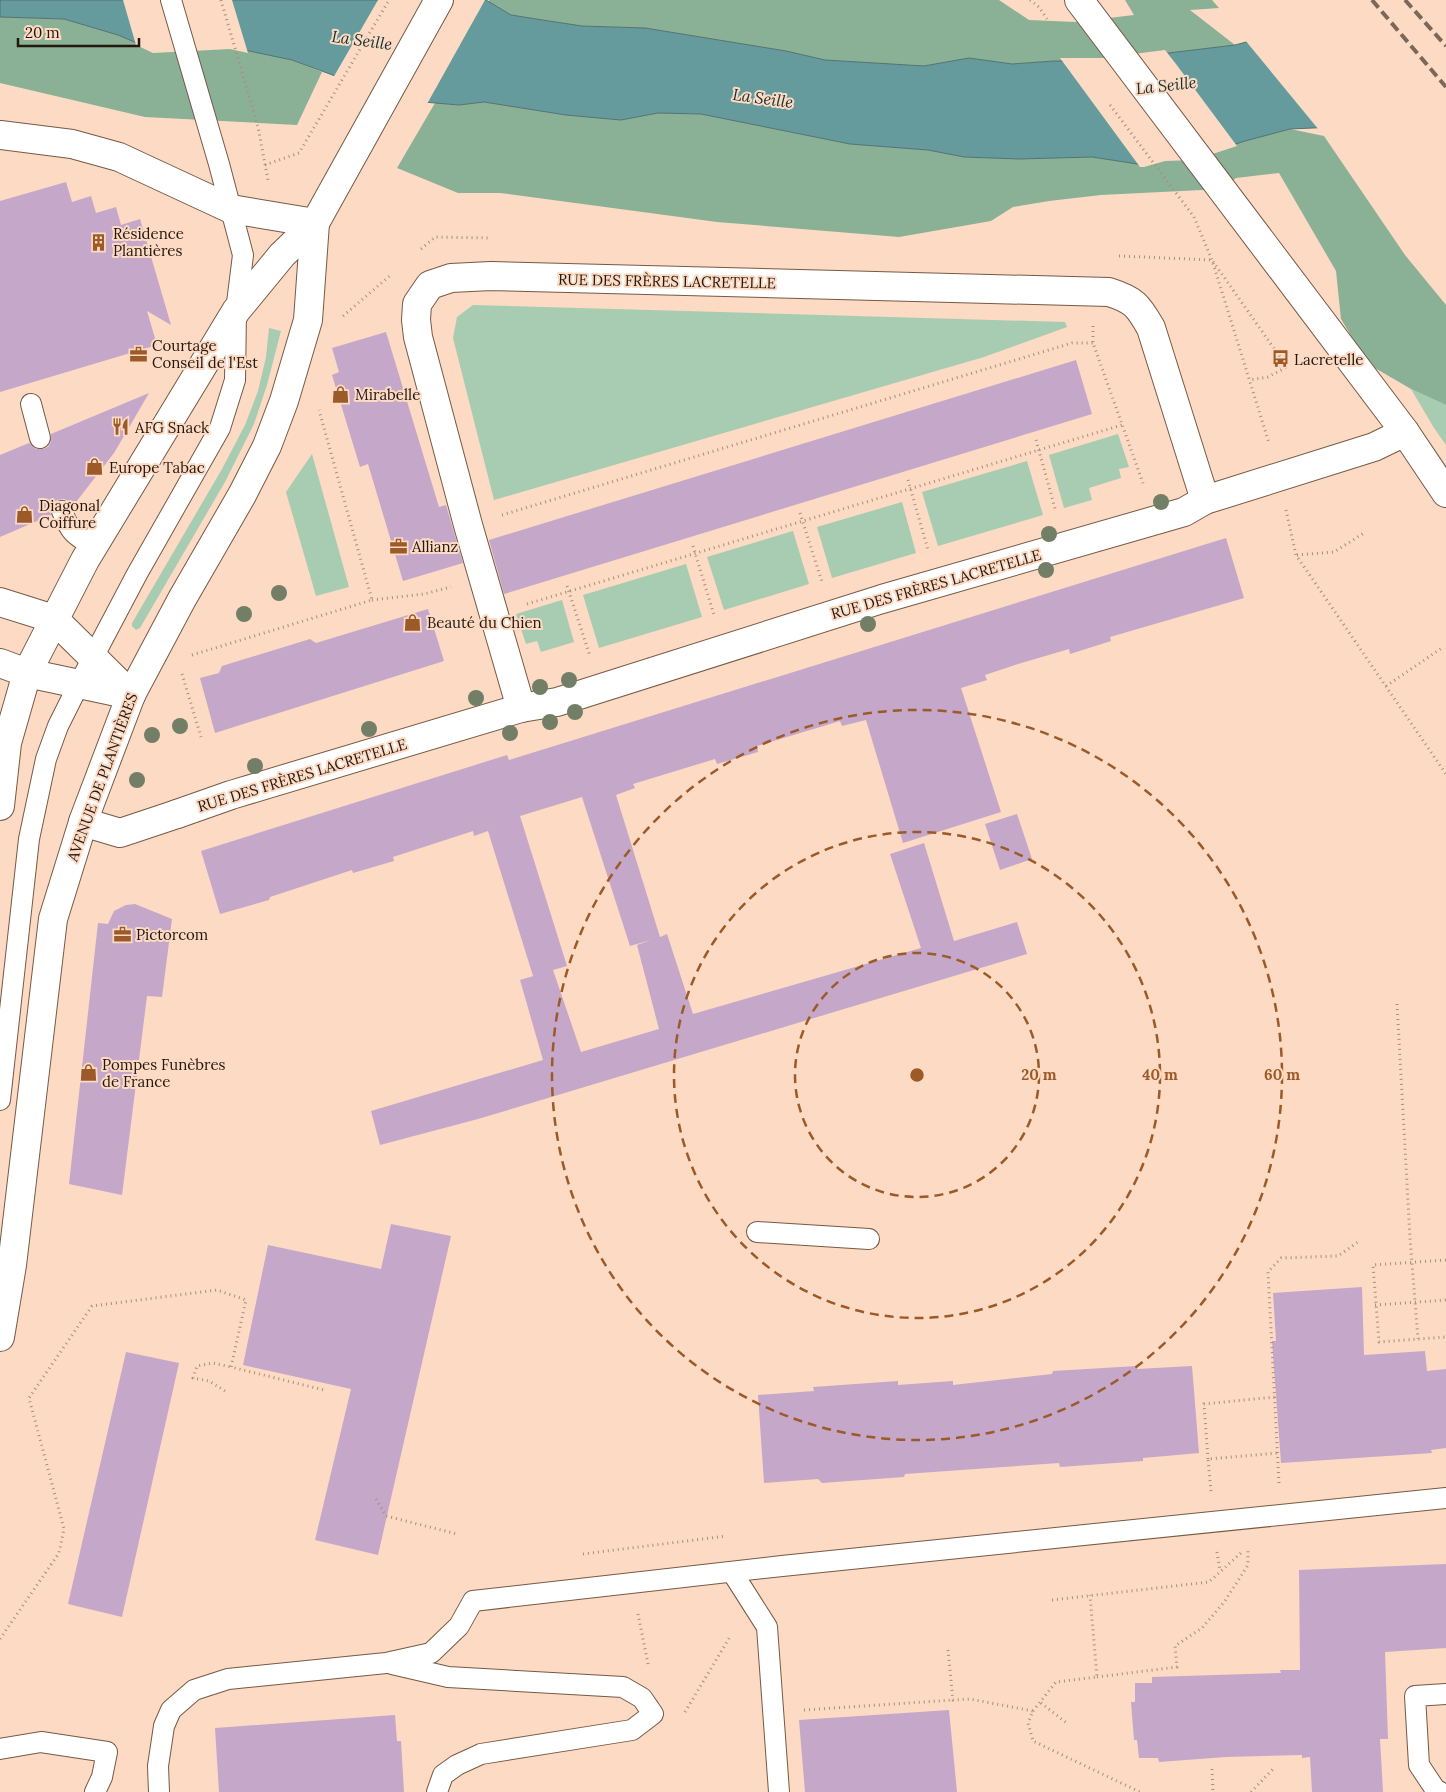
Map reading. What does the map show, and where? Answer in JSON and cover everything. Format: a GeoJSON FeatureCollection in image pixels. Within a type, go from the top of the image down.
{"type":"FeatureCollection","features":[{"type":"Feature","properties":{"kind":"street","name":"AVENUE DE PLANTIÈRES"},"geometry":{"type":"LineString","coordinates":[[0,806],[7,743],[27,673],[84,560],[236,311],[282,255],[315,223],[439,0]]}},
{"type":"Feature","properties":{"kind":"street"},"geometry":{"type":"LineString","coordinates":[[1079,0],[1405,432],[1446,493]]}},
{"type":"Feature","properties":{"kind":"street"},"geometry":{"type":"LineString","coordinates":[[0,135],[72,144],[119,157],[231,208],[315,223]]}},
{"type":"Feature","properties":{"kind":"street","name":"AVENUE DE PLANTIÈRES"},"geometry":{"type":"LineString","coordinates":[[0,1337],[12,1265],[53,920],[83,822],[131,695],[182,599],[242,495],[267,446],[284,401],[308,320],[315,223]]}},
{"type":"Feature","properties":{"kind":"street","name":"RUE DES FRÈRES LACRETELLE"},"geometry":{"type":"LineString","coordinates":[[522,708],[468,525],[418,337],[417,304],[430,285],[452,278],[491,276],[1109,292],[1127,298],[1140,309],[1151,328],[1206,500]]}},
{"type":"Feature","properties":{"kind":"street","name":"RUE DES FRÈRES LACRETELLE"},"geometry":{"type":"LineString","coordinates":[[83,822],[120,833],[231,795],[522,708],[557,702],[882,599],[1184,512],[1206,500],[1374,447],[1405,432]]}},
{"type":"Feature","properties":{"kind":"street"},"geometry":{"type":"LineString","coordinates":[[0,602],[54,619],[131,695]]}},
{"type":"Feature","properties":{"kind":"street"},"geometry":{"type":"LineString","coordinates":[[0,663],[27,673],[131,695]]}},
{"type":"Feature","properties":{"kind":"lane","name":"AVENUE DE PLANTIÈRES"},"geometry":{"type":"LineString","coordinates":[[0,1100],[30,839],[46,759],[58,726],[79,684],[137,574],[220,428],[235,380],[236,311],[243,255],[208,125],[171,0]]}},
{"type":"Feature","properties":{"kind":"lane"},"geometry":{"type":"LineString","coordinates":[[31,404],[40,438]]}},
{"type":"Feature","properties":{"kind":"lane"},"geometry":{"type":"LineString","coordinates":[[62,510],[68,528],[78,538],[93,546]]}},
{"type":"Feature","properties":{"kind":"lane"},"geometry":{"type":"LineString","coordinates":[[757,1232],[869,1240]]}},
{"type":"Feature","properties":{"kind":"lane"},"geometry":{"type":"LineString","coordinates":[[159,1792],[158,1766],[164,1726],[171,1710],[194,1690],[228,1679],[386,1663],[431,1653],[460,1626],[473,1601],[732,1572],[1446,1498]]}},
{"type":"Feature","properties":{"kind":"lane"},"geometry":{"type":"LineString","coordinates":[[732,1572],[766,1627],[779,1792]]}},
{"type":"Feature","properties":{"kind":"lane"},"geometry":{"type":"LineString","coordinates":[[386,1663],[448,1678],[623,1687],[642,1698],[653,1714],[632,1730],[481,1754],[457,1765],[443,1775],[437,1792]]}},
{"type":"Feature","properties":{"kind":"lane"},"geometry":{"type":"LineString","coordinates":[[1440,1792],[1435,1789],[1419,1765],[1415,1696],[1446,1694]]}},
{"type":"Feature","properties":{"kind":"lane"},"geometry":{"type":"LineString","coordinates":[[0,1749],[41,1742],[107,1752],[102,1777],[95,1792]]}},
{"type":"Feature","properties":{"kind":"path"},"geometry":{"type":"LineString","coordinates":[[221,0],[258,127],[265,165],[299,153],[389,0]]}},
{"type":"Feature","properties":{"kind":"path"},"geometry":{"type":"LineString","coordinates":[[1030,0],[1039,7]]}},
{"type":"Feature","properties":{"kind":"path"},"geometry":{"type":"LineString","coordinates":[[1178,197],[1194,217],[1212,260],[1273,455],[1296,555],[1446,774]]}},
{"type":"Feature","properties":{"kind":"path"},"geometry":{"type":"LineString","coordinates":[[1212,260],[1287,367],[1268,377],[1249,380]]}},
{"type":"Feature","properties":{"kind":"path"},"geometry":{"type":"LineString","coordinates":[[1094,292],[1093,343],[1146,492]]}},
{"type":"Feature","properties":{"kind":"path"},"geometry":{"type":"LineString","coordinates":[[468,525],[1072,343],[1093,343]]}},
{"type":"Feature","properties":{"kind":"path"},"geometry":{"type":"LineString","coordinates":[[318,406],[372,600]]}},
{"type":"Feature","properties":{"kind":"path"},"geometry":{"type":"LineString","coordinates":[[494,614],[1122,425]]}},
{"type":"Feature","properties":{"kind":"path"},"geometry":{"type":"LineString","coordinates":[[1036,440],[1058,519]]}},
{"type":"Feature","properties":{"kind":"path"},"geometry":{"type":"LineString","coordinates":[[908,480],[930,558]]}},
{"type":"Feature","properties":{"kind":"path"},"geometry":{"type":"LineString","coordinates":[[800,513],[824,590]]}},
{"type":"Feature","properties":{"kind":"path"},"geometry":{"type":"LineString","coordinates":[[1296,555],[1334,552],[1364,532]]}},
{"type":"Feature","properties":{"kind":"path"},"geometry":{"type":"LineString","coordinates":[[693,546],[716,623]]}},
{"type":"Feature","properties":{"kind":"path"},"geometry":{"type":"LineString","coordinates":[[187,657],[372,600],[424,594],[484,579]]}},
{"type":"Feature","properties":{"kind":"path"},"geometry":{"type":"LineString","coordinates":[[567,586],[591,660]]}},
{"type":"Feature","properties":{"kind":"path"},"geometry":{"type":"LineString","coordinates":[[1386,686],[1442,648]]}},
{"type":"Feature","properties":{"kind":"path"},"geometry":{"type":"LineString","coordinates":[[181,668],[201,737]]}},
{"type":"Feature","properties":{"kind":"path"},"geometry":{"type":"LineString","coordinates":[[1397,1004],[1418,1339]]}},
{"type":"Feature","properties":{"kind":"path"},"geometry":{"type":"LineString","coordinates":[[1281,1516],[1268,1272],[1281,1258],[1338,1256],[1358,1242]]}},
{"type":"Feature","properties":{"kind":"path"},"geometry":{"type":"LineString","coordinates":[[1446,1260],[1373,1265],[1379,1342],[1446,1337]]}},
{"type":"Feature","properties":{"kind":"path"},"geometry":{"type":"LineString","coordinates":[[0,1639],[59,1553],[64,1528],[29,1398],[92,1306],[217,1290],[246,1300],[231,1367]]}},
{"type":"Feature","properties":{"kind":"path"},"geometry":{"type":"LineString","coordinates":[[1376,1305],[1446,1300]]}},
{"type":"Feature","properties":{"kind":"path"},"geometry":{"type":"LineString","coordinates":[[225,1391],[209,1381],[194,1378],[196,1366],[213,1364],[231,1367],[324,1390]]}},
{"type":"Feature","properties":{"kind":"path"},"geometry":{"type":"LineString","coordinates":[[1208,1459],[1204,1404],[1275,1397]]}},
{"type":"Feature","properties":{"kind":"path"},"geometry":{"type":"LineString","coordinates":[[376,1499],[386,1516],[457,1534]]}},
{"type":"Feature","properties":{"kind":"path"},"geometry":{"type":"LineString","coordinates":[[1052,1600],[1209,1582],[1247,1546],[1248,1565],[1225,1601],[1202,1628],[1175,1646],[1177,1667],[1056,1682],[1034,1711],[1028,1723],[1033,1740],[1140,1792]]}},
{"type":"Feature","properties":{"kind":"path"},"geometry":{"type":"LineString","coordinates":[[1090,1595],[1097,1676]]}},
{"type":"Feature","properties":{"kind":"path"},"geometry":{"type":"LineString","coordinates":[[637,1613],[648,1666]]}},
{"type":"Feature","properties":{"kind":"path"},"geometry":{"type":"LineString","coordinates":[[679,1717],[685,1712],[731,1635]]}},
{"type":"Feature","properties":{"kind":"path"},"geometry":{"type":"LineString","coordinates":[[948,1650],[953,1700]]}},
{"type":"Feature","properties":{"kind":"path"},"geometry":{"type":"LineString","coordinates":[[773,1713],[970,1699],[1034,1711]]}},
{"type":"Feature","properties":{"kind":"path"},"geometry":{"type":"LineString","coordinates":[[1040,1703],[1068,1724]]}},
{"type":"Feature","properties":{"kind":"path"},"geometry":{"type":"LineString","coordinates":[[1251,1792],[1276,1767]]}},
{"type":"Feature","properties":{"kind":"path"},"geometry":{"type":"LineString","coordinates":[[1212,1770],[1213,1792]]}},
{"type":"Feature","properties":{"kind":"green space"},"geometry":{"type":"Polygon","coordinates":[[[489,0],[999,0],[1029,20],[1076,22],[1134,15],[1125,0],[1212,0],[1219,8],[1190,10],[1235,45],[1102,61],[1054,61],[1012,64],[969,58],[924,66],[886,64],[825,60],[786,51],[645,28],[582,26],[511,15],[489,2],[489,0]]]}},
{"type":"Feature","properties":{"kind":"green space"},"geometry":{"type":"Polygon","coordinates":[[[0,17],[64,19],[118,35],[153,50],[230,47],[292,60],[322,72],[297,125],[145,117],[0,83],[0,17]]]}},
{"type":"Feature","properties":{"kind":"green space"},"geometry":{"type":"Polygon","coordinates":[[[484,102],[566,115],[621,120],[658,113],[701,114],[850,144],[928,150],[964,157],[1019,159],[1092,157],[1144,165],[1290,129],[1324,136],[1405,255],[1446,305],[1446,405],[1411,389],[1368,364],[1341,319],[1336,271],[1279,173],[1236,178],[1222,189],[1101,195],[1013,207],[991,221],[899,237],[717,222],[500,193],[458,193],[397,168],[435,103],[459,105],[484,102]]]}},
{"type":"Feature","properties":{"kind":"green space"},"geometry":{"type":"Polygon","coordinates":[[[473,305],[1065,322],[1067,327],[984,357],[494,500],[453,338],[457,317],[473,305]]]}},
{"type":"Feature","properties":{"kind":"green space"},"geometry":{"type":"Polygon","coordinates":[[[269,328],[281,331],[267,385],[254,424],[225,482],[140,628],[136,630],[132,623],[222,469],[245,425],[258,391],[266,357],[269,328]]]}},
{"type":"Feature","properties":{"kind":"green space"},"geometry":{"type":"Polygon","coordinates":[[[1411,389],[1446,405],[1446,445],[1434,428],[1411,389]]]}},
{"type":"Feature","properties":{"kind":"green space"},"geometry":{"type":"Polygon","coordinates":[[[1118,434],[1129,467],[1119,469],[1121,478],[1089,488],[1092,500],[1064,508],[1049,455],[1118,434]]]}},
{"type":"Feature","properties":{"kind":"green space"},"geometry":{"type":"Polygon","coordinates":[[[312,454],[349,587],[316,596],[286,492],[312,454]]]}},
{"type":"Feature","properties":{"kind":"green space"},"geometry":{"type":"Polygon","coordinates":[[[1027,461],[1043,515],[938,546],[922,492],[1027,461]]]}},
{"type":"Feature","properties":{"kind":"green space"},"geometry":{"type":"Polygon","coordinates":[[[902,502],[916,553],[832,578],[817,527],[902,502]]]}},
{"type":"Feature","properties":{"kind":"green space"},"geometry":{"type":"Polygon","coordinates":[[[793,531],[809,584],[724,610],[707,557],[793,531]]]}},
{"type":"Feature","properties":{"kind":"green space"},"geometry":{"type":"Polygon","coordinates":[[[686,564],[702,617],[599,648],[583,595],[686,564]]]}},
{"type":"Feature","properties":{"kind":"green space"},"geometry":{"type":"Polygon","coordinates":[[[562,600],[574,642],[541,652],[537,641],[526,644],[516,614],[562,600]]]}},
{"type":"Feature","properties":{"kind":"water","name":"La Seille"},"geometry":{"type":"Polygon","coordinates":[[[0,0],[486,0],[511,15],[582,26],[645,28],[786,51],[825,60],[924,66],[969,58],[1012,64],[1054,61],[1102,61],[1235,45],[1265,37],[1358,126],[1290,129],[1193,158],[1165,158],[1144,165],[1092,157],[1019,159],[964,157],[928,150],[850,144],[701,114],[658,113],[621,120],[566,115],[484,102],[459,105],[400,100],[292,60],[230,47],[153,50],[118,35],[64,19],[0,17],[0,0]]]}},
{"type":"Feature","properties":{"kind":"pier"},"geometry":{"type":"Polygon","coordinates":[[[123,0],[232,0],[248,53],[230,49],[153,53],[136,45],[123,0]]]}},
{"type":"Feature","properties":{"kind":"pier"},"geometry":{"type":"Polygon","coordinates":[[[378,0],[485,0],[427,104],[399,102],[333,78],[378,0]]]}},
{"type":"Feature","properties":{"kind":"pier"},"geometry":{"type":"Polygon","coordinates":[[[1446,15],[1446,117],[1358,129],[1319,130],[1245,40],[1265,34],[1331,26],[1370,32],[1418,27],[1446,15]]]}},
{"type":"Feature","properties":{"kind":"pier"},"geometry":{"type":"Polygon","coordinates":[[[1165,50],[1237,146],[1194,160],[1165,161],[1140,167],[1060,58],[1102,58],[1165,50]]]}},
{"type":"Feature","properties":{"kind":"building"},"geometry":{"type":"Polygon","coordinates":[[[66,182],[72,202],[91,196],[96,213],[116,207],[121,225],[140,219],[171,325],[147,311],[157,345],[0,392],[0,201],[66,182]]]}},
{"type":"Feature","properties":{"kind":"building"},"geometry":{"type":"Polygon","coordinates":[[[386,332],[439,507],[446,505],[463,563],[403,581],[368,464],[360,467],[332,375],[339,372],[332,348],[386,332]]]}},
{"type":"Feature","properties":{"kind":"building"},"geometry":{"type":"Polygon","coordinates":[[[1076,360],[1092,414],[504,594],[489,540],[1076,360]]]}},
{"type":"Feature","properties":{"kind":"building"},"geometry":{"type":"Polygon","coordinates":[[[149,393],[114,453],[73,506],[64,499],[57,500],[50,509],[51,515],[0,537],[0,455],[29,443],[36,449],[48,447],[51,442],[51,434],[149,393]]]}},
{"type":"Feature","properties":{"kind":"building"},"geometry":{"type":"Polygon","coordinates":[[[1226,538],[1244,598],[1110,637],[1111,641],[1070,654],[1069,649],[1018,664],[985,675],[987,680],[961,688],[1001,812],[903,843],[866,720],[842,726],[840,721],[757,746],[758,752],[717,764],[715,759],[633,784],[635,788],[616,795],[660,937],[667,934],[693,1014],[921,948],[890,854],[924,843],[954,941],[1017,922],[1027,954],[478,1119],[380,1145],[371,1111],[543,1060],[520,980],[537,975],[533,976],[488,831],[474,836],[473,831],[393,857],[394,861],[353,873],[352,870],[270,897],[269,900],[220,914],[201,851],[507,755],[509,760],[1226,538]],[[582,797],[520,816],[567,966],[553,970],[581,1052],[659,1029],[637,945],[651,940],[630,946],[582,797]]]}},
{"type":"Feature","properties":{"kind":"building"},"geometry":{"type":"Polygon","coordinates":[[[428,609],[444,661],[215,733],[200,678],[219,673],[222,666],[310,639],[316,643],[428,609]]]}},
{"type":"Feature","properties":{"kind":"building"},"geometry":{"type":"Polygon","coordinates":[[[1017,814],[1032,859],[1000,870],[985,824],[1017,814]]]}},
{"type":"Feature","properties":{"kind":"building"},"geometry":{"type":"Polygon","coordinates":[[[135,904],[172,919],[162,997],[147,996],[122,1195],[69,1184],[98,923],[108,924],[114,911],[126,905],[135,904]]]}},
{"type":"Feature","properties":{"kind":"building"},"geometry":{"type":"Polygon","coordinates":[[[391,1224],[451,1236],[378,1555],[315,1540],[351,1389],[243,1365],[268,1245],[381,1269],[391,1224]]]}},
{"type":"Feature","properties":{"kind":"building"},"geometry":{"type":"Polygon","coordinates":[[[1362,1287],[1364,1355],[1425,1351],[1427,1371],[1446,1369],[1446,1448],[1431,1450],[1432,1453],[1281,1463],[1272,1341],[1276,1341],[1273,1293],[1362,1287]]]}},
{"type":"Feature","properties":{"kind":"building"},"geometry":{"type":"Polygon","coordinates":[[[126,1352],[179,1363],[122,1617],[68,1604],[126,1352]]]}},
{"type":"Feature","properties":{"kind":"building"},"geometry":{"type":"Polygon","coordinates":[[[1137,1366],[1137,1369],[1192,1366],[1199,1453],[1143,1458],[1143,1461],[1060,1467],[1059,1463],[905,1474],[904,1477],[822,1483],[818,1479],[764,1483],[758,1395],[814,1391],[813,1387],[898,1381],[898,1385],[953,1381],[953,1385],[1052,1374],[1053,1371],[1137,1366]]]}},
{"type":"Feature","properties":{"kind":"building"},"geometry":{"type":"Polygon","coordinates":[[[1446,1564],[1446,1648],[1385,1652],[1388,1739],[1380,1739],[1383,1792],[1312,1792],[1310,1757],[1302,1758],[1302,1755],[1226,1757],[1159,1762],[1158,1758],[1139,1758],[1137,1740],[1134,1740],[1131,1702],[1135,1702],[1135,1683],[1152,1683],[1152,1677],[1281,1673],[1280,1670],[1300,1670],[1299,1570],[1446,1564]]]}},
{"type":"Feature","properties":{"kind":"building"},"geometry":{"type":"Polygon","coordinates":[[[949,1710],[957,1792],[805,1792],[799,1720],[949,1710]]]}},
{"type":"Feature","properties":{"kind":"building"},"geometry":{"type":"Polygon","coordinates":[[[395,1715],[397,1741],[401,1741],[404,1792],[219,1792],[215,1728],[395,1715]]]}},
{"type":"Feature","properties":{"kind":"railway"},"geometry":{"type":"LineString","coordinates":[[1372,0],[1446,87]]}},
{"type":"Feature","properties":{"kind":"railway"},"geometry":{"type":"LineString","coordinates":[[1405,0],[1446,46]]}},
{"type":"Feature","properties":{"kind":"place","name":"Résidence Plantières"},"geometry":{"type":"Point","coordinates":[99,242]}},
{"type":"Feature","properties":{"kind":"place","name":"Courtage Conseil de l'Est"},"geometry":{"type":"Point","coordinates":[138,354]}},
{"type":"Feature","properties":{"kind":"place","name":"Lacretelle"},"geometry":{"type":"Point","coordinates":[1280,359]}},
{"type":"Feature","properties":{"kind":"place","name":"Mirabelle"},"geometry":{"type":"Point","coordinates":[341,394]}},
{"type":"Feature","properties":{"kind":"place","name":"AFG Snack"},"geometry":{"type":"Point","coordinates":[121,427]}},
{"type":"Feature","properties":{"kind":"place","name":"Europe Tabac"},"geometry":{"type":"Point","coordinates":[95,467]}},
{"type":"Feature","properties":{"kind":"place","name":"Diagonal Coiffure"},"geometry":{"type":"Point","coordinates":[25,514]}},
{"type":"Feature","properties":{"kind":"place","name":"Allianz"},"geometry":{"type":"Point","coordinates":[398,546]}},
{"type":"Feature","properties":{"kind":"place","name":"Beauté du Chien"},"geometry":{"type":"Point","coordinates":[413,622]}},
{"type":"Feature","properties":{"kind":"place","name":"Pictorcom"},"geometry":{"type":"Point","coordinates":[122,934]}},
{"type":"Feature","properties":{"kind":"place","name":"Pompes Funèbres de France"},"geometry":{"type":"Point","coordinates":[88,1073]}}]}
